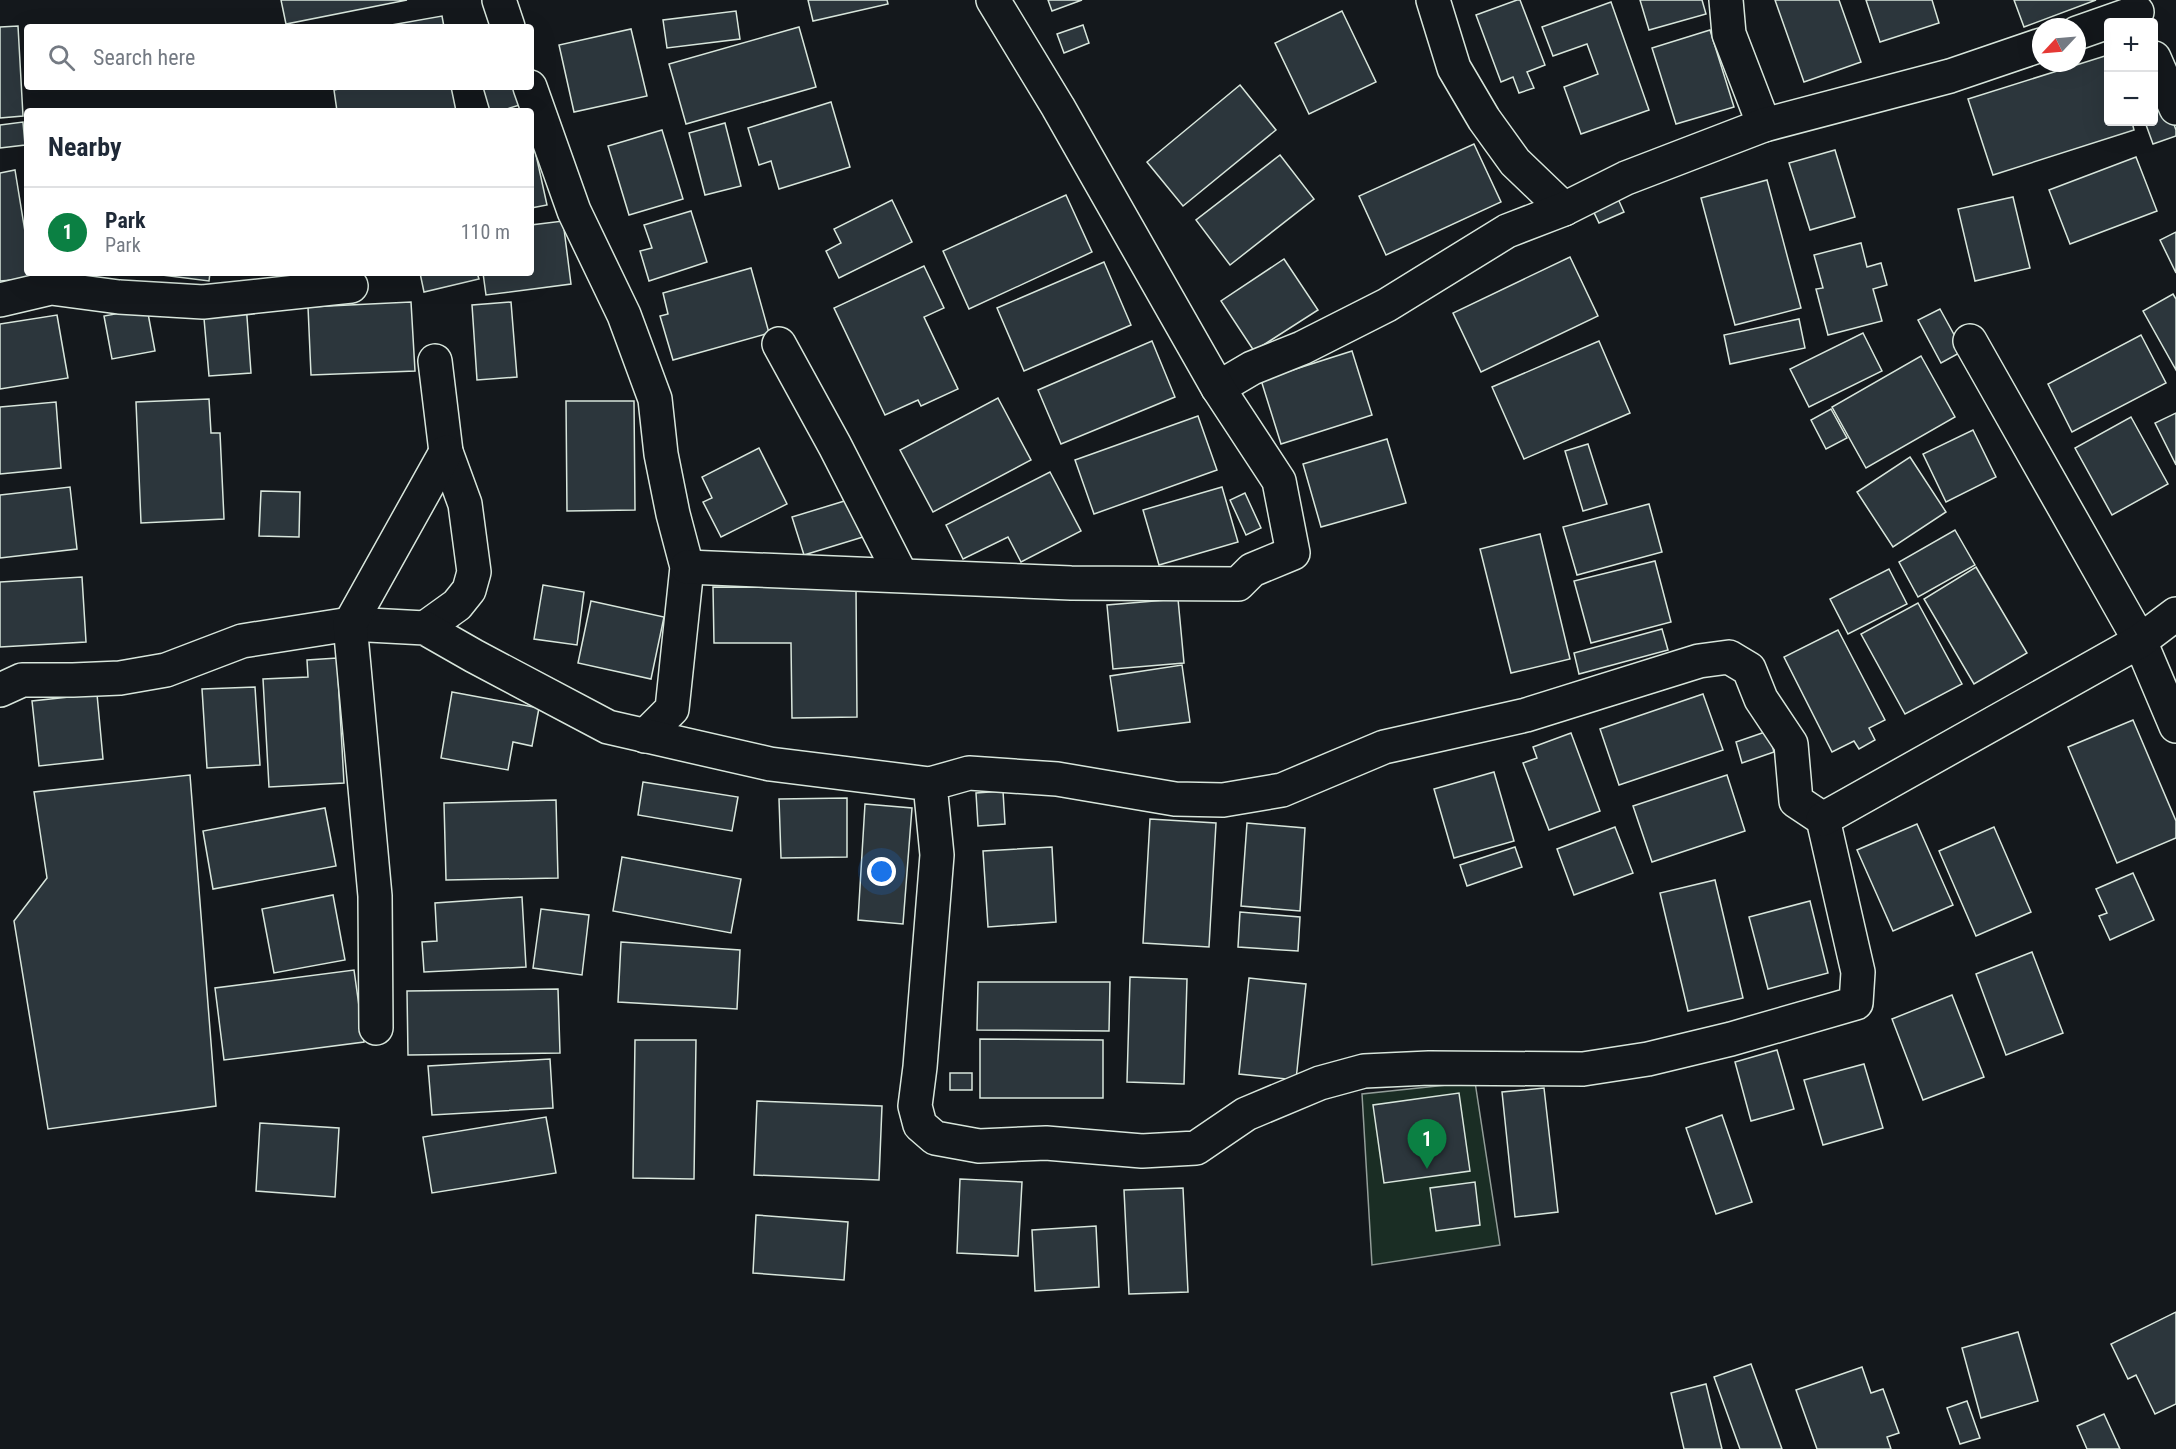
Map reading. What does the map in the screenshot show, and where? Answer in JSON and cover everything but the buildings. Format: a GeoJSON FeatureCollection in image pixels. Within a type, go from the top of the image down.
{"type":"FeatureCollection","features":[{"type":"Feature","properties":{"kind":"street"},"geometry":{"type":"LineString","coordinates":[[499,0],[507,24]]}},
{"type":"Feature","properties":{"kind":"street"},"geometry":{"type":"LineString","coordinates":[[687,567],[1071,583],[1238,585],[1252,570],[1293,553],[1279,481],[1218,388],[1058,107],[993,0]]}},
{"type":"Feature","properties":{"kind":"street"},"geometry":{"type":"LineString","coordinates":[[1432,0],[1454,68],[1484,119],[1515,162],[1564,209]]}},
{"type":"Feature","properties":{"kind":"street"},"geometry":{"type":"LineString","coordinates":[[1726,0],[1730,34],[1764,125]]}},
{"type":"Feature","properties":{"kind":"street"},"geometry":{"type":"LineString","coordinates":[[2086,30],[2137,12]]}},
{"type":"Feature","properties":{"kind":"street"},"geometry":{"type":"LineString","coordinates":[[1218,388],[1252,368],[1302,348],[1387,305],[1507,231],[1564,209],[1626,178],[1764,125],[1950,76],[2032,48]]}},
{"type":"Feature","properties":{"kind":"street"},"geometry":{"type":"LineString","coordinates":[[2158,67],[2176,108]]}},
{"type":"Feature","properties":{"kind":"street"},"geometry":{"type":"LineString","coordinates":[[531,90],[574,211],[624,315],[655,399],[663,464],[687,567],[672,710],[645,736]]}},
{"type":"Feature","properties":{"kind":"street"},"geometry":{"type":"LineString","coordinates":[[0,300],[51,288],[119,297],[203,302],[351,286]]}},
{"type":"Feature","properties":{"kind":"street"},"geometry":{"type":"LineString","coordinates":[[1970,341],[2140,641],[2176,726]]}},
{"type":"Feature","properties":{"kind":"street"},"geometry":{"type":"LineString","coordinates":[[779,344],[835,446],[900,575]]}},
{"type":"Feature","properties":{"kind":"street"},"geometry":{"type":"LineString","coordinates":[[425,628],[457,605],[469,590],[474,572],[465,504],[446,452],[435,361]]}},
{"type":"Feature","properties":{"kind":"street"},"geometry":{"type":"LineString","coordinates":[[376,1029],[375,896],[350,624],[446,452]]}},
{"type":"Feature","properties":{"kind":"street"},"geometry":{"type":"LineString","coordinates":[[1823,819],[2140,641],[2176,614]]}},
{"type":"Feature","properties":{"kind":"street"},"geometry":{"type":"LineString","coordinates":[[0,690],[22,680],[120,678],[166,670],[242,641],[350,624],[425,628],[608,727],[770,765],[930,784],[969,773],[1057,779],[1175,799],[1223,800],[1282,790],[1384,747],[1526,715],[1699,661],[1729,657],[1749,669],[1761,699],[1791,744],[1797,801],[1823,819],[1858,972],[1856,1004],[1838,1007],[1816,1016],[1731,1039],[1648,1059],[1583,1069],[1429,1068],[1364,1071],[1320,1083],[1246,1114],[1196,1148],[1142,1151],[1047,1143],[979,1146],[935,1138],[920,1125],[915,1106],[937,855],[930,784]]}},
{"type":"Feature","properties":{"kind":"street"},"geometry":{"type":"LineString","coordinates":[[608,727],[672,710]]}},
{"type":"Feature","properties":{"kind":"green space"},"geometry":{"type":"Polygon","coordinates":[[[1475,1082],[1500,1245],[1372,1265],[1362,1094],[1475,1082]]]}},
{"type":"Feature","properties":{"kind":"place","name":"Park"},"geometry":{"type":"Point","coordinates":[1427,1169]}}]}
